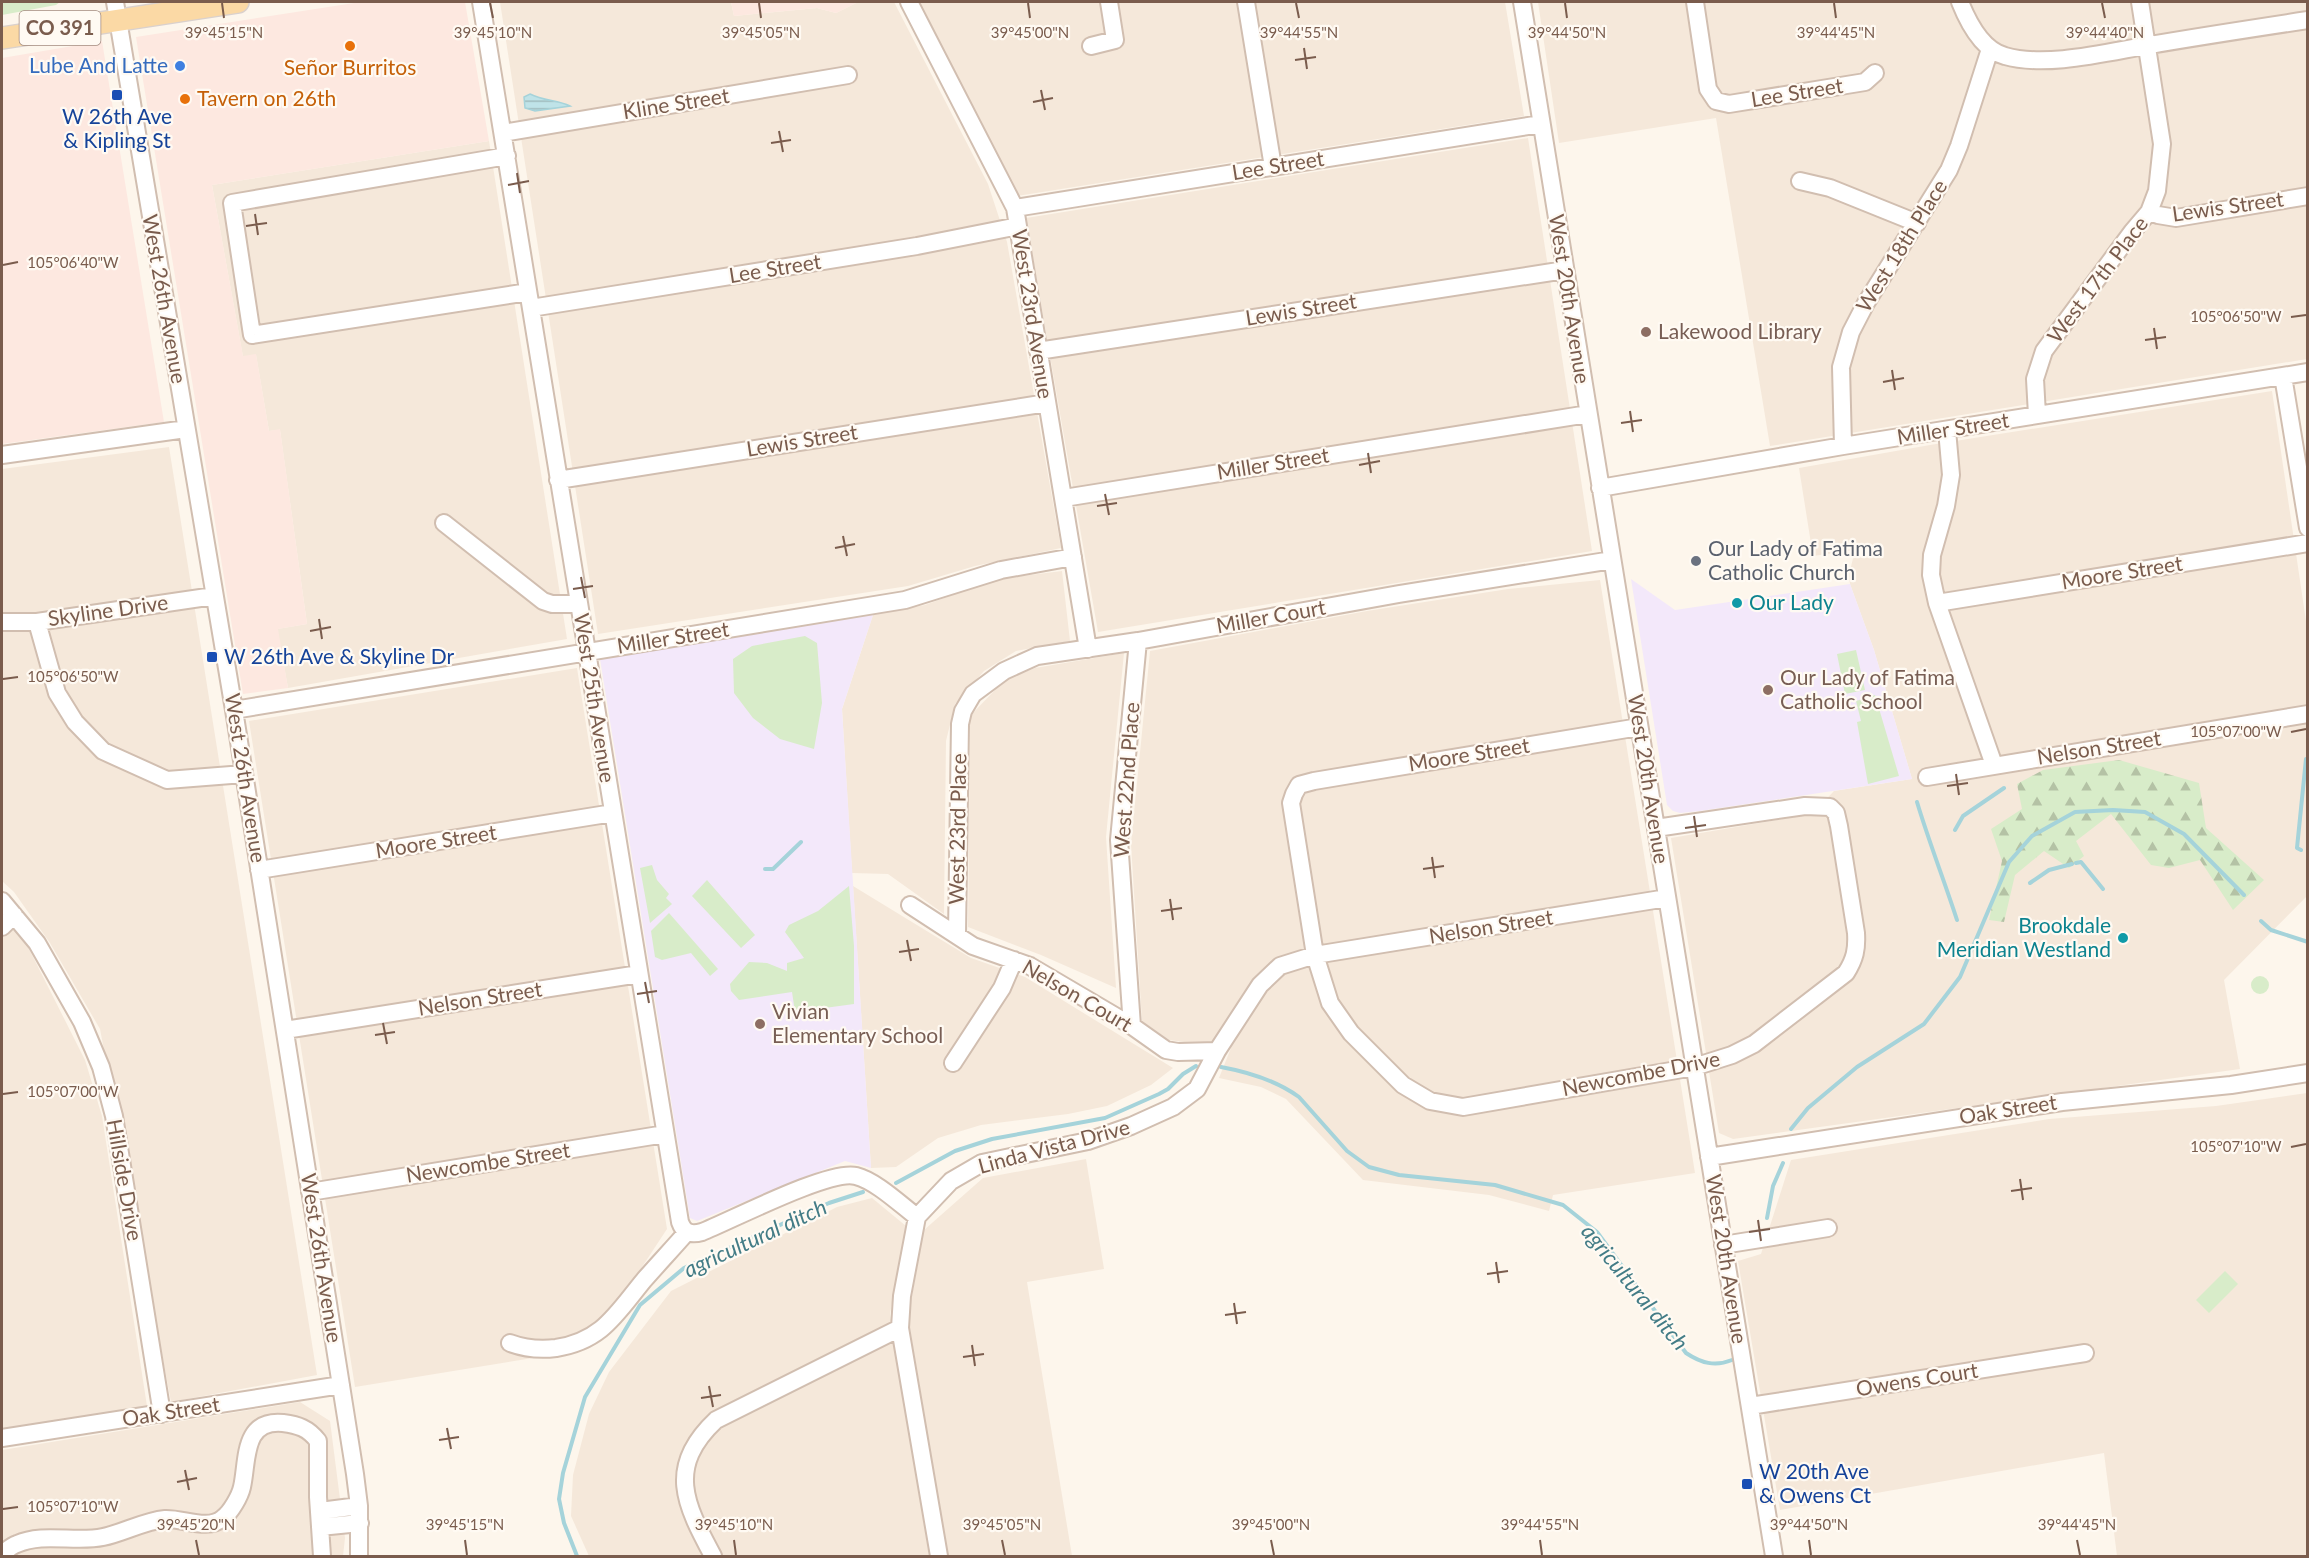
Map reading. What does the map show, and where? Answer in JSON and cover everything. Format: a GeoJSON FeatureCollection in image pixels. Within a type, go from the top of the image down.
{"type":"FeatureCollection","features":[{"type":"Feature","properties":{"kind":"main road","name":"CO 391"},"geometry":{"type":"LineString","coordinates":[[2,38],[116,10],[238,2]]}},
{"type":"Feature","properties":{"kind":"street","name":"West 25th Avenue"},"geometry":{"type":"LineString","coordinates":[[481,2],[665,1134],[683,1225]]}},
{"type":"Feature","properties":{"kind":"street","name":"West 23rd Avenue"},"geometry":{"type":"LineString","coordinates":[[909,2],[1015,208],[1088,649]]}},
{"type":"Feature","properties":{"kind":"street"},"geometry":{"type":"LineString","coordinates":[[1091,46],[1115,40],[1108,2]]}},
{"type":"Feature","properties":{"kind":"street"},"geometry":{"type":"LineString","coordinates":[[1246,2],[1273,166]]}},
{"type":"Feature","properties":{"kind":"street","name":"West 20th Avenue"},"geometry":{"type":"LineString","coordinates":[[1522,2],[1774,1557]]}},
{"type":"Feature","properties":{"kind":"street","name":"Lee Street"},"geometry":{"type":"LineString","coordinates":[[1695,2],[1708,89],[1716,101],[1729,104],[1865,82],[1875,73]]}},
{"type":"Feature","properties":{"kind":"street"},"geometry":{"type":"LineString","coordinates":[[1960,2],[1969,21],[1990,49],[2005,56],[2034,60],[2068,58],[2307,20]]}},
{"type":"Feature","properties":{"kind":"street","name":"West 17th Place"},"geometry":{"type":"LineString","coordinates":[[2037,415],[2035,379],[2044,351],[2149,212],[2157,191],[2162,144],[2140,2]]}},
{"type":"Feature","properties":{"kind":"street","name":"West 26th Avenue"},"geometry":{"type":"LineString","coordinates":[[116,10],[234,710],[341,1385],[359,1515],[359,1557]]}},
{"type":"Feature","properties":{"kind":"street","name":"West 18th Place"},"geometry":{"type":"LineString","coordinates":[[1843,446],[1840,382],[1843,354],[1851,332],[1866,303],[1949,170],[1990,49]]}},
{"type":"Feature","properties":{"kind":"street","name":"Kline Street"},"geometry":{"type":"LineString","coordinates":[[503,133],[848,75]]}},
{"type":"Feature","properties":{"kind":"street","name":"Lee Street"},"geometry":{"type":"LineString","coordinates":[[1015,208],[1541,124]]}},
{"type":"Feature","properties":{"kind":"street","name":"Lee Street"},"geometry":{"type":"LineString","coordinates":[[507,156],[232,203],[252,335],[529,300],[917,246],[1018,226]]}},
{"type":"Feature","properties":{"kind":"street"},"geometry":{"type":"LineString","coordinates":[[1800,182],[1830,188],[1917,223]]}},
{"type":"Feature","properties":{"kind":"street","name":"Lewis Street"},"geometry":{"type":"LineString","coordinates":[[2149,212],[2176,218],[2307,196]]}},
{"type":"Feature","properties":{"kind":"street","name":"Lewis Street"},"geometry":{"type":"LineString","coordinates":[[1038,351],[1565,270]]}},
{"type":"Feature","properties":{"kind":"street","name":"Miller Street"},"geometry":{"type":"LineString","coordinates":[[1600,488],[1843,446],[2307,372]]}},
{"type":"Feature","properties":{"kind":"street"},"geometry":{"type":"LineString","coordinates":[[2283,376],[2307,528]]}},
{"type":"Feature","properties":{"kind":"street","name":"Lewis Street"},"geometry":{"type":"LineString","coordinates":[[558,480],[1047,403]]}},
{"type":"Feature","properties":{"kind":"street","name":"Miller Street"},"geometry":{"type":"LineString","coordinates":[[1064,498],[1588,414]]}},
{"type":"Feature","properties":{"kind":"street"},"geometry":{"type":"LineString","coordinates":[[2,455],[186,429]]}},
{"type":"Feature","properties":{"kind":"street"},"geometry":{"type":"LineString","coordinates":[[1947,430],[1951,475],[1946,506],[1932,555],[1931,575],[1937,603],[1994,765]]}},
{"type":"Feature","properties":{"kind":"street"},"geometry":{"type":"LineString","coordinates":[[444,523],[543,601],[552,604],[579,603]]}},
{"type":"Feature","properties":{"kind":"street","name":"Moore Street"},"geometry":{"type":"LineString","coordinates":[[1937,603],[2307,543]]}},
{"type":"Feature","properties":{"kind":"street","name":"Miller Street"},"geometry":{"type":"LineString","coordinates":[[234,710],[905,600],[1001,570],[1072,557]]}},
{"type":"Feature","properties":{"kind":"street","name":"Miller Court"},"geometry":{"type":"LineString","coordinates":[[960,724],[963,711],[973,694],[1011,667],[1037,656],[1138,641],[1399,594],[1612,560]]}},
{"type":"Feature","properties":{"kind":"street","name":"Skyline Drive"},"geometry":{"type":"LineString","coordinates":[[2,622],[37,622],[214,596]]}},
{"type":"Feature","properties":{"kind":"street"},"geometry":{"type":"LineString","coordinates":[[37,622],[57,693],[75,722],[104,751],[167,780],[244,774]]}},
{"type":"Feature","properties":{"kind":"street","name":"West 22nd Place"},"geometry":{"type":"LineString","coordinates":[[1132,1026],[1119,840],[1138,641]]}},
{"type":"Feature","properties":{"kind":"street","name":"Nelson Street"},"geometry":{"type":"LineString","coordinates":[[1927,777],[2307,714]]}},
{"type":"Feature","properties":{"kind":"street","name":"West 23rd Place"},"geometry":{"type":"LineString","coordinates":[[957,934],[960,724]]}},
{"type":"Feature","properties":{"kind":"street","name":"Moore Street"},"geometry":{"type":"LineString","coordinates":[[1299,785],[1639,727]]}},
{"type":"Feature","properties":{"kind":"street","name":"Newcombe Drive"},"geometry":{"type":"LineString","coordinates":[[1299,785],[1291,803],[1315,954],[1330,1003],[1351,1033],[1402,1085],[1430,1101],[1463,1107],[1694,1067],[1732,1055],[1754,1044],[1846,972],[1857,949],[1856,933],[1839,826],[1836,813],[1830,807],[1805,806],[1656,828]]}},
{"type":"Feature","properties":{"kind":"street","name":"Moore Street"},"geometry":{"type":"LineString","coordinates":[[259,870],[613,813]]}},
{"type":"Feature","properties":{"kind":"street","name":"Nelson Street"},"geometry":{"type":"LineString","coordinates":[[1315,954],[1667,898]]}},
{"type":"Feature","properties":{"kind":"street","name":"Hillside Drive"},"geometry":{"type":"LineString","coordinates":[[2,901],[37,943],[61,983],[82,1022],[101,1067],[114,1116],[162,1414]]}},
{"type":"Feature","properties":{"kind":"street","name":"Nelson Court"},"geometry":{"type":"LineString","coordinates":[[910,905],[973,946],[1030,966],[1132,1026],[1166,1050],[1216,1051]]}},
{"type":"Feature","properties":{"kind":"street"},"geometry":{"type":"LineString","coordinates":[[2,927],[14,915]]}},
{"type":"Feature","properties":{"kind":"street","name":"Linda Vista Drive"},"geometry":{"type":"LineString","coordinates":[[917,1217],[951,1181],[982,1163],[1098,1137],[1154,1117],[1173,1107],[1197,1089],[1216,1051],[1260,985],[1280,966],[1315,954]]}},
{"type":"Feature","properties":{"kind":"street"},"geometry":{"type":"LineString","coordinates":[[953,1063],[1002,988],[1014,960]]}},
{"type":"Feature","properties":{"kind":"street","name":"Nelson Street"},"geometry":{"type":"LineString","coordinates":[[285,1030],[639,974]]}},
{"type":"Feature","properties":{"kind":"street","name":"Oak Street"},"geometry":{"type":"LineString","coordinates":[[1709,1157],[2062,1102],[2231,1085],[2307,1073]]}},
{"type":"Feature","properties":{"kind":"street","name":"Newcombe Street"},"geometry":{"type":"LineString","coordinates":[[310,1192],[665,1134]]}},
{"type":"Feature","properties":{"kind":"street"},"geometry":{"type":"LineString","coordinates":[[510,1343],[524,1348],[545,1350],[569,1346],[590,1339],[607,1324],[683,1225],[694,1234],[702,1233],[823,1179],[846,1174],[858,1176],[917,1217],[902,1296],[900,1328],[939,1557]]}},
{"type":"Feature","properties":{"kind":"street"},"geometry":{"type":"LineString","coordinates":[[1723,1245],[1828,1228]]}},
{"type":"Feature","properties":{"kind":"street"},"geometry":{"type":"LineString","coordinates":[[712,1557],[692,1518],[684,1488],[688,1458],[703,1432],[716,1420],[900,1328]]}},
{"type":"Feature","properties":{"kind":"street","name":"Owens Court"},"geometry":{"type":"LineString","coordinates":[[1750,1406],[2085,1353]]}},
{"type":"Feature","properties":{"kind":"street","name":"Oak Street"},"geometry":{"type":"LineString","coordinates":[[2,1438],[341,1385]]}},
{"type":"Feature","properties":{"kind":"street"},"geometry":{"type":"LineString","coordinates":[[2,1554],[17,1544],[38,1539],[101,1538],[165,1519],[207,1524],[223,1519],[238,1498],[242,1486],[245,1455],[251,1438],[264,1425],[273,1422],[298,1425],[310,1432],[318,1441],[322,1557]]}},
{"type":"Feature","properties":{"kind":"street"},"geometry":{"type":"LineString","coordinates":[[320,1519],[359,1515]]}},
{"type":"Feature","properties":{"kind":"shaded area"},"geometry":{"type":"Polygon","coordinates":[[[465,2],[489,141],[212,185],[243,356],[256,354],[269,431],[280,429],[307,624],[278,629],[288,688],[243,694],[136,37],[354,3],[465,2]]]}},
{"type":"Feature","properties":{"kind":"shaded area"},"geometry":{"type":"Polygon","coordinates":[[[500,2],[731,2],[734,16],[817,8],[836,13],[858,2],[894,2],[988,184],[1007,242],[1061,548],[975,566],[908,586],[598,634],[500,2]]]}},
{"type":"Feature","properties":{"kind":"shaded area"},"geometry":{"type":"Polygon","coordinates":[[[731,2],[858,2],[836,13],[817,8],[734,16],[731,2]]]}},
{"type":"Feature","properties":{"kind":"shaded area"},"geometry":{"type":"Polygon","coordinates":[[[918,2],[1505,2],[1524,116],[1017,196],[918,2]]]}},
{"type":"Feature","properties":{"kind":"shaded area"},"geometry":{"type":"Polygon","coordinates":[[[1538,2],[2307,2],[2307,359],[1770,446],[1716,118],[1559,143],[1538,2]]]}},
{"type":"Feature","properties":{"kind":"shaded area"},"geometry":{"type":"Polygon","coordinates":[[[102,41],[164,422],[2,444],[2,58],[102,41]]]}},
{"type":"Feature","properties":{"kind":"shaded area"},"geometry":{"type":"Polygon","coordinates":[[[1528,138],[1592,551],[1098,632],[1026,218],[1528,138]]]}},
{"type":"Feature","properties":{"kind":"shaded area"},"geometry":{"type":"Polygon","coordinates":[[[489,141],[567,639],[288,688],[277,629],[307,624],[280,430],[269,431],[256,355],[243,357],[212,185],[489,141]]]}},
{"type":"Feature","properties":{"kind":"shaded area"},"geometry":{"type":"Polygon","coordinates":[[[2272,391],[2307,628],[2308,895],[2224,980],[2240,1069],[1733,1139],[1719,1133],[1671,838],[1812,814],[1834,791],[1912,779],[1874,650],[1850,584],[1849,575],[1855,550],[1813,556],[1799,468],[2272,391]]]}},
{"type":"Feature","properties":{"kind":"shaded area"},"geometry":{"type":"Polygon","coordinates":[[[169,447],[317,1375],[171,1402],[100,1029],[50,943],[14,892],[2,881],[2,469],[169,447]]]}},
{"type":"Feature","properties":{"kind":"shaded area"},"geometry":{"type":"Polygon","coordinates":[[[1062,571],[1070,641],[1016,651],[984,671],[955,704],[946,741],[944,914],[888,874],[852,873],[842,709],[873,615],[925,605],[997,579],[1062,571]]]}},
{"type":"Feature","properties":{"kind":"shaded area","name":"Our Lady of Fatima Catholic School"},"geometry":{"type":"Polygon","coordinates":[[[1631,579],[1675,610],[1850,584],[1874,650],[1912,779],[1700,811],[1680,813],[1673,811],[1667,805],[1631,579]]]}},
{"type":"Feature","properties":{"kind":"shaded area"},"geometry":{"type":"Polygon","coordinates":[[[1600,580],[1695,1173],[1553,1195],[1549,1211],[1489,1195],[1363,1180],[1286,1099],[1261,1087],[1219,1078],[1231,1048],[1169,1040],[1142,1021],[1131,844],[1150,651],[1367,611],[1508,589],[1600,580]]]}},
{"type":"Feature","properties":{"kind":"shaded area","name":"Vivian Elementary School"},"geometry":{"type":"Polygon","coordinates":[[[873,615],[842,709],[871,1168],[845,1161],[697,1221],[690,1218],[600,659],[873,615]]]}},
{"type":"Feature","properties":{"kind":"shaded area"},"geometry":{"type":"Polygon","coordinates":[[[1124,653],[1106,837],[1116,988],[1041,955],[968,927],[970,716],[996,689],[1012,677],[1035,668],[1124,653]]]}},
{"type":"Feature","properties":{"kind":"shaded area"},"geometry":{"type":"Polygon","coordinates":[[[577,668],[667,1229],[588,1349],[355,1387],[249,721],[577,668]]]}},
{"type":"Feature","properties":{"kind":"shaded area"},"geometry":{"type":"Polygon","coordinates":[[[853,886],[971,958],[1025,977],[1173,1068],[1151,1085],[1107,1106],[1068,1114],[981,1125],[938,1138],[896,1167],[871,1168],[853,886]]]}},
{"type":"Feature","properties":{"kind":"shaded area"},"geometry":{"type":"Polygon","coordinates":[[[2,917],[26,943],[85,1060],[102,1116],[147,1406],[2,1430],[2,917]]]}},
{"type":"Feature","properties":{"kind":"shaded area"},"geometry":{"type":"Polygon","coordinates":[[[2307,1093],[2307,1556],[2117,1556],[2104,1453],[1780,1510],[1738,1261],[1761,1254],[1791,1160],[2049,1119],[2216,1106],[2307,1093]]]}},
{"type":"Feature","properties":{"kind":"shaded area"},"geometry":{"type":"Polygon","coordinates":[[[1086,1159],[1104,1269],[1027,1282],[1072,1556],[948,1556],[908,1317],[924,1230],[983,1178],[1086,1159]]]}},
{"type":"Feature","properties":{"kind":"shaded area"},"geometry":{"type":"Polygon","coordinates":[[[872,1198],[906,1226],[890,1314],[929,1556],[589,1556],[571,1516],[573,1475],[589,1414],[609,1372],[671,1291],[837,1207],[872,1198]]]}},
{"type":"Feature","properties":{"kind":"shaded area"},"geometry":{"type":"Polygon","coordinates":[[[300,1402],[330,1421],[345,1538],[343,1556],[2,1556],[2,1450],[300,1402]]]}},
{"type":"Feature","properties":{"kind":"green space"},"geometry":{"type":"Polygon","coordinates":[[[2,2],[60,2],[56,5],[2,15],[2,2]]]}},
{"type":"Feature","properties":{"kind":"green space"},"geometry":{"type":"Polygon","coordinates":[[[805,636],[817,643],[822,703],[814,749],[780,739],[753,718],[734,693],[733,659],[752,646],[805,636]]]}},
{"type":"Feature","properties":{"kind":"green space"},"geometry":{"type":"Polygon","coordinates":[[[1856,650],[1865,690],[1845,694],[1837,654],[1856,650]]]}},
{"type":"Feature","properties":{"kind":"green space"},"geometry":{"type":"Polygon","coordinates":[[[1875,695],[1899,776],[1868,784],[1857,722],[1861,721],[1856,701],[1875,695]]]}},
{"type":"Feature","properties":{"kind":"green space"},"geometry":{"type":"Polygon","coordinates":[[[2119,760],[2199,783],[2206,828],[2264,880],[2233,910],[2200,860],[2169,868],[2151,865],[2111,814],[2076,841],[2084,856],[2069,868],[2044,851],[2015,875],[2004,922],[1989,920],[2002,861],[1991,829],[2022,809],[2017,784],[2043,770],[2119,760]]]}},
{"type":"Feature","properties":{"kind":"green space"},"geometry":{"type":"Polygon","coordinates":[[[652,865],[657,880],[669,894],[666,898],[672,904],[650,923],[640,868],[652,865]]]}},
{"type":"Feature","properties":{"kind":"green space"},"geometry":{"type":"Polygon","coordinates":[[[707,880],[755,935],[741,948],[692,896],[707,880]]]}},
{"type":"Feature","properties":{"kind":"green space"},"geometry":{"type":"Polygon","coordinates":[[[849,886],[854,946],[854,1004],[795,1012],[792,992],[739,1000],[731,991],[730,984],[749,962],[767,963],[787,971],[787,963],[804,958],[785,932],[789,925],[818,911],[849,886]]]}},
{"type":"Feature","properties":{"kind":"green space"},"geometry":{"type":"Polygon","coordinates":[[[669,913],[718,969],[710,976],[691,953],[662,960],[655,957],[651,931],[669,913]]]}},
{"type":"Feature","properties":{"kind":"green space"},"geometry":{"type":"Polygon","coordinates":[[[2260,976],[2268,981],[2269,985],[2264,993],[2260,994],[2252,989],[2251,985],[2256,977],[2260,976]]]}},
{"type":"Feature","properties":{"kind":"green space"},"geometry":{"type":"Polygon","coordinates":[[[2225,1271],[2238,1284],[2209,1313],[2196,1300],[2225,1271]]]}},
{"type":"Feature","properties":{"kind":"water"},"geometry":{"type":"Polygon","coordinates":[[[530,94],[570,106],[535,111],[525,108],[524,97],[530,94]]]}},
{"type":"Feature","properties":{"kind":"waterway"},"geometry":{"type":"LineString","coordinates":[[2301,850],[2297,848],[2306,759]]}},
{"type":"Feature","properties":{"kind":"waterway"},"geometry":{"type":"LineString","coordinates":[[1955,830],[1963,816],[2004,788]]}},
{"type":"Feature","properties":{"kind":"waterway"},"geometry":{"type":"LineString","coordinates":[[1917,802],[1957,920]]}},
{"type":"Feature","properties":{"kind":"waterway","name":"agricultural ditch"},"geometry":{"type":"LineString","coordinates":[[1791,1129],[1808,1108],[1857,1067],[1924,1024],[1960,977],[2009,862],[2032,836],[2075,812],[2113,810],[2145,812],[2184,834],[2244,895]]}},
{"type":"Feature","properties":{"kind":"waterway"},"geometry":{"type":"LineString","coordinates":[[765,869],[773,869],[801,842]]}},
{"type":"Feature","properties":{"kind":"waterway"},"geometry":{"type":"LineString","coordinates":[[2076,863],[2081,862],[2103,889]]}},
{"type":"Feature","properties":{"kind":"waterway"},"geometry":{"type":"LineString","coordinates":[[2030,883],[2049,870],[2072,864]]}},
{"type":"Feature","properties":{"kind":"waterway","name":"agricultural ditch"},"geometry":{"type":"LineString","coordinates":[[2261,921],[2271,930],[2308,942]]}},
{"type":"Feature","properties":{"kind":"waterway","name":"agricultural ditch"},"geometry":{"type":"LineString","coordinates":[[896,1183],[955,1151],[992,1139],[1105,1118],[1168,1089],[1183,1074],[1196,1066]]}},
{"type":"Feature","properties":{"kind":"waterway","name":"agricultural ditch"},"geometry":{"type":"LineString","coordinates":[[1221,1067],[1262,1078],[1299,1097],[1347,1151],[1369,1167],[1399,1175],[1495,1185],[1563,1205],[1597,1232],[1686,1353],[1708,1363],[1732,1360]]}},
{"type":"Feature","properties":{"kind":"waterway","name":"agricultural ditch"},"geometry":{"type":"LineString","coordinates":[[1767,1218],[1773,1186],[1783,1163]]}},
{"type":"Feature","properties":{"kind":"waterway","name":"agricultural ditch"},"geometry":{"type":"LineString","coordinates":[[577,1556],[564,1523],[559,1499],[563,1473],[585,1397],[640,1305],[684,1268],[829,1203],[863,1192]]}},
{"type":"Feature","properties":{"kind":"place","name":"Señor Burritos"},"geometry":{"type":"Point","coordinates":[350,46]}},
{"type":"Feature","properties":{"kind":"place","name":"Lube And Latte"},"geometry":{"type":"Point","coordinates":[180,66]}},
{"type":"Feature","properties":{"kind":"place","name":"W 26th Ave & Kipling St"},"geometry":{"type":"Point","coordinates":[117,95]}},
{"type":"Feature","properties":{"kind":"place","name":"Tavern on 26th"},"geometry":{"type":"Point","coordinates":[185,99]}},
{"type":"Feature","properties":{"kind":"place","name":"Lakewood Library"},"geometry":{"type":"Point","coordinates":[1646,332]}},
{"type":"Feature","properties":{"kind":"place","name":"Our Lady of Fatima Catholic Church"},"geometry":{"type":"Point","coordinates":[1696,561]}},
{"type":"Feature","properties":{"kind":"place","name":"Our Lady"},"geometry":{"type":"Point","coordinates":[1737,603]}},
{"type":"Feature","properties":{"kind":"place","name":"W 26th Ave & Skyline Dr"},"geometry":{"type":"Point","coordinates":[212,657]}},
{"type":"Feature","properties":{"kind":"place","name":"Our Lady of Fatima Catholic School"},"geometry":{"type":"Point","coordinates":[1768,690]}},
{"type":"Feature","properties":{"kind":"place","name":"Brookdale Meridian Westland"},"geometry":{"type":"Point","coordinates":[2123,938]}},
{"type":"Feature","properties":{"kind":"place","name":"Vivian Elementary School"},"geometry":{"type":"Point","coordinates":[760,1024]}},
{"type":"Feature","properties":{"kind":"place","name":"W 20th Ave & Owens Ct"},"geometry":{"type":"Point","coordinates":[1747,1484]}}]}
